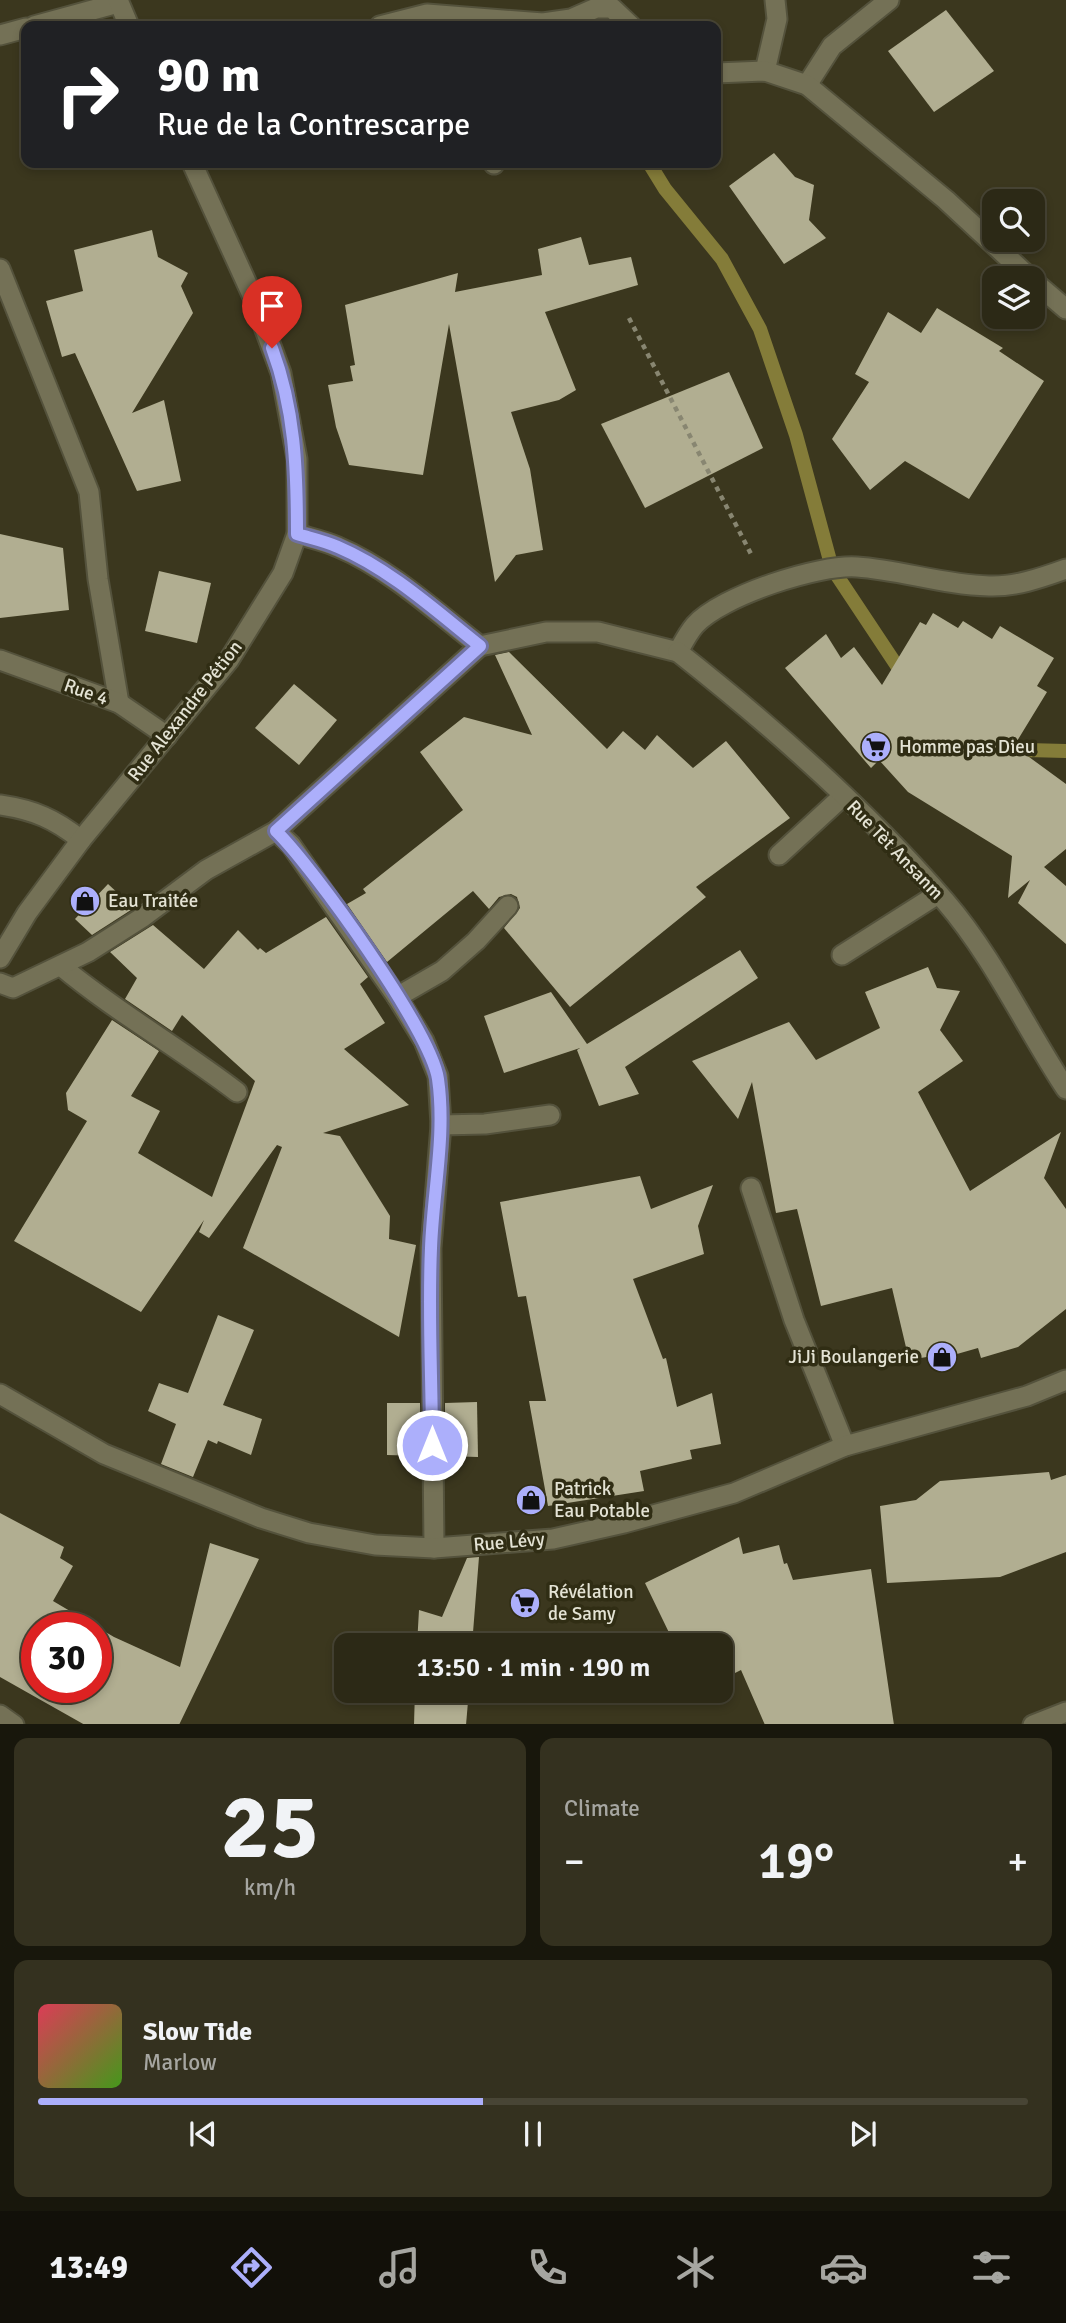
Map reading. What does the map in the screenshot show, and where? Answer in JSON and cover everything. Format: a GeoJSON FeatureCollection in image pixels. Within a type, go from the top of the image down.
{"type":"FeatureCollection","features":[{"type":"Feature","properties":{"kind":"street"},"geometry":{"type":"LineString","coordinates":[[765,71],[777,19],[775,0]]}},
{"type":"Feature","properties":{"kind":"street"},"geometry":{"type":"LineString","coordinates":[[807,85],[832,46],[889,0]]}},
{"type":"Feature","properties":{"kind":"street"},"geometry":{"type":"LineString","coordinates":[[51,21],[118,1],[127,21]]}},
{"type":"Feature","properties":{"kind":"street"},"geometry":{"type":"LineString","coordinates":[[557,21],[571,19],[596,8],[612,8],[626,21]]}},
{"type":"Feature","properties":{"kind":"street"},"geometry":{"type":"LineString","coordinates":[[430,20],[468,21]]}},
{"type":"Feature","properties":{"kind":"street"},"geometry":{"type":"LineString","coordinates":[[0,35],[21,29]]}},
{"type":"Feature","properties":{"kind":"street"},"geometry":{"type":"LineString","coordinates":[[721,73],[765,71],[807,85],[946,200],[1017,266]]}},
{"type":"Feature","properties":{"kind":"street","name":"Rue Alexandre Pétion"},"geometry":{"type":"LineString","coordinates":[[0,958],[27,913],[81,840],[229,660],[283,573],[297,534],[297,459],[281,373],[253,297],[194,168]]}},
{"type":"Feature","properties":{"kind":"street"},"geometry":{"type":"LineString","coordinates":[[0,269],[89,492],[98,579],[119,703]]}},
{"type":"Feature","properties":{"kind":"street"},"geometry":{"type":"LineString","coordinates":[[1045,291],[1066,309]]}},
{"type":"Feature","properties":{"kind":"street"},"geometry":{"type":"LineString","coordinates":[[297,534],[337,546],[364,560],[415,595],[480,646]]}},
{"type":"Feature","properties":{"kind":"street"},"geometry":{"type":"LineString","coordinates":[[0,983],[13,988],[88,952],[143,917],[206,870],[276,831],[480,646],[547,632],[598,632],[678,652],[696,624],[730,600],[767,586],[832,568],[855,566],[992,586],[1033,581],[1066,569]]}},
{"type":"Feature","properties":{"kind":"street","name":"Rue Tèt Ansanm"},"geometry":{"type":"LineString","coordinates":[[678,652],[739,700],[843,796],[938,894],[984,953],[1066,1089]]}},
{"type":"Feature","properties":{"kind":"street","name":"Rue 4"},"geometry":{"type":"LineString","coordinates":[[0,660],[119,703],[167,736]]}},
{"type":"Feature","properties":{"kind":"street"},"geometry":{"type":"LineString","coordinates":[[779,855],[843,796]]}},
{"type":"Feature","properties":{"kind":"street"},"geometry":{"type":"LineString","coordinates":[[0,806],[18,808],[57,820],[81,840]]}},
{"type":"Feature","properties":{"kind":"street"},"geometry":{"type":"LineString","coordinates":[[276,831],[299,856],[397,997],[424,1041],[438,1076],[441,1125],[431,1248],[434,1548]]}},
{"type":"Feature","properties":{"kind":"street"},"geometry":{"type":"LineString","coordinates":[[842,955],[938,894]]}},
{"type":"Feature","properties":{"kind":"street"},"geometry":{"type":"LineString","coordinates":[[397,997],[442,971],[476,941],[508,906]]}},
{"type":"Feature","properties":{"kind":"street"},"geometry":{"type":"LineString","coordinates":[[61,966],[93,993],[194,1058],[237,1092]]}},
{"type":"Feature","properties":{"kind":"street"},"geometry":{"type":"LineString","coordinates":[[441,1125],[485,1124],[550,1115]]}},
{"type":"Feature","properties":{"kind":"street"},"geometry":{"type":"LineString","coordinates":[[751,1188],[794,1320],[845,1446]]}},
{"type":"Feature","properties":{"kind":"street","name":"Rue Lévy"},"geometry":{"type":"LineString","coordinates":[[0,1394],[104,1454],[261,1518],[309,1533],[375,1545],[434,1548],[553,1539],[734,1493],[845,1446],[1027,1396],[1066,1380]]}},
{"type":"Feature","properties":{"kind":"street"},"geometry":{"type":"LineString","coordinates":[[1034,1724],[1066,1712]]}},
{"type":"Feature","properties":{"kind":"street"},"geometry":{"type":"LineString","coordinates":[[0,1715],[14,1724]]}},
{"type":"Feature","properties":{"kind":"path"},"geometry":{"type":"LineString","coordinates":[[629,318],[767,586]]}},
{"type":"Feature","properties":{"kind":"building"},"geometry":{"type":"Polygon","coordinates":[[[946,10],[994,71],[934,112],[888,51],[946,10]]]}},
{"type":"Feature","properties":{"kind":"building"},"geometry":{"type":"Polygon","coordinates":[[[774,153],[795,177],[814,185],[809,220],[826,238],[784,264],[729,186],[774,153]]]}},
{"type":"Feature","properties":{"kind":"building"},"geometry":{"type":"Polygon","coordinates":[[[152,230],[158,257],[188,273],[181,286],[193,313],[132,413],[164,400],[181,481],[137,491],[75,353],[62,357],[46,301],[83,291],[74,250],[152,230]]]}},
{"type":"Feature","properties":{"kind":"building"},"geometry":{"type":"Polygon","coordinates":[[[581,237],[589,265],[631,257],[638,285],[545,312],[576,390],[559,400],[511,412],[530,469],[543,550],[516,555],[495,582],[449,324],[423,475],[349,465],[336,427],[328,385],[353,381],[350,366],[355,365],[345,305],[458,273],[455,292],[542,275],[538,249],[581,237]]]}},
{"type":"Feature","properties":{"kind":"building"},"geometry":{"type":"Polygon","coordinates":[[[937,308],[1003,348],[999,351],[1044,381],[969,499],[905,461],[870,490],[832,439],[869,382],[855,374],[888,312],[921,333],[937,308]]]}},
{"type":"Feature","properties":{"kind":"building"},"geometry":{"type":"Polygon","coordinates":[[[729,372],[763,448],[645,508],[601,424],[729,372]]]}},
{"type":"Feature","properties":{"kind":"building"},"geometry":{"type":"Polygon","coordinates":[[[0,534],[63,548],[69,610],[0,618],[0,534]]]}},
{"type":"Feature","properties":{"kind":"building"},"geometry":{"type":"Polygon","coordinates":[[[159,571],[211,583],[197,643],[145,631],[159,571]]]}},
{"type":"Feature","properties":{"kind":"building"},"geometry":{"type":"Polygon","coordinates":[[[933,613],[958,628],[963,621],[992,639],[1000,626],[1054,658],[1037,686],[1047,692],[1014,746],[1066,784],[1066,849],[1044,867],[1066,886],[1066,944],[1018,903],[1030,880],[1008,898],[1012,856],[908,792],[879,760],[871,768],[785,668],[826,634],[841,658],[854,647],[882,685],[920,622],[926,625],[933,613]]]}},
{"type":"Feature","properties":{"kind":"building"},"geometry":{"type":"Polygon","coordinates":[[[509,652],[607,749],[623,731],[645,750],[657,735],[693,768],[726,741],[790,818],[696,887],[706,897],[570,1007],[504,928],[520,908],[517,897],[511,894],[499,897],[489,909],[473,891],[387,962],[347,904],[366,893],[363,889],[463,810],[420,752],[464,717],[532,735],[495,655],[509,652]]]}},
{"type":"Feature","properties":{"kind":"building"},"geometry":{"type":"Polygon","coordinates":[[[294,684],[337,720],[299,765],[255,728],[294,684]]]}},
{"type":"Feature","properties":{"kind":"building"},"geometry":{"type":"Polygon","coordinates":[[[108,884],[134,908],[92,935],[75,919],[108,884]]]}},
{"type":"Feature","properties":{"kind":"building"},"geometry":{"type":"Polygon","coordinates":[[[326,917],[368,977],[360,984],[385,1023],[344,1049],[409,1105],[323,1133],[340,1136],[390,1216],[389,1239],[416,1245],[399,1337],[243,1248],[282,1147],[277,1145],[209,1238],[199,1232],[204,1220],[141,1312],[14,1241],[87,1121],[68,1110],[66,1093],[112,1020],[159,1051],[131,1096],[160,1111],[138,1153],[212,1197],[255,1081],[182,1015],[172,1031],[125,999],[137,978],[110,952],[153,925],[204,969],[238,930],[258,950],[260,948],[266,953],[326,917]]]}},
{"type":"Feature","properties":{"kind":"building"},"geometry":{"type":"Polygon","coordinates":[[[740,950],[758,978],[625,1067],[639,1094],[599,1106],[577,1050],[580,1048],[504,1073],[484,1016],[551,992],[587,1044],[740,950]]]}},
{"type":"Feature","properties":{"kind":"building"},"geometry":{"type":"Polygon","coordinates":[[[928,967],[937,988],[960,991],[940,1030],[963,1061],[918,1092],[970,1191],[1061,1132],[1044,1178],[1066,1209],[1066,1309],[1018,1347],[981,1358],[978,1348],[957,1354],[956,1352],[909,1360],[892,1288],[821,1306],[797,1209],[776,1213],[752,1082],[738,1119],[692,1061],[789,1022],[816,1060],[880,1028],[865,992],[928,967]]]}},
{"type":"Feature","properties":{"kind":"building"},"geometry":{"type":"Polygon","coordinates":[[[640,1176],[651,1209],[713,1185],[698,1226],[704,1254],[633,1279],[663,1359],[666,1358],[677,1407],[712,1393],[721,1444],[690,1450],[692,1459],[640,1471],[644,1491],[548,1506],[529,1401],[546,1401],[526,1296],[518,1297],[500,1202],[640,1176]]]}},
{"type":"Feature","properties":{"kind":"building"},"geometry":{"type":"Polygon","coordinates":[[[218,1315],[254,1330],[223,1405],[262,1419],[251,1455],[218,1441],[217,1444],[208,1440],[193,1477],[161,1464],[176,1424],[148,1411],[159,1383],[188,1393],[218,1315]]]}},
{"type":"Feature","properties":{"kind":"building"},"geometry":{"type":"Polygon","coordinates":[[[477,1402],[478,1457],[445,1456],[445,1403],[477,1402]]]}},
{"type":"Feature","properties":{"kind":"building"},"geometry":{"type":"Polygon","coordinates":[[[387,1403],[420,1403],[421,1456],[387,1455],[387,1403]]]}},
{"type":"Feature","properties":{"kind":"building"},"geometry":{"type":"Polygon","coordinates":[[[1049,1472],[1051,1480],[1066,1475],[1066,1552],[1000,1577],[887,1583],[880,1506],[916,1500],[940,1481],[1049,1472]]]}},
{"type":"Feature","properties":{"kind":"building"},"geometry":{"type":"Polygon","coordinates":[[[0,1513],[64,1547],[60,1558],[73,1566],[53,1601],[72,1612],[21,1612],[21,1689],[0,1677],[0,1513]]]}},
{"type":"Feature","properties":{"kind":"building"},"geometry":{"type":"Polygon","coordinates":[[[739,1537],[743,1554],[779,1545],[784,1564],[787,1563],[793,1580],[871,1569],[894,1724],[765,1724],[741,1670],[733,1674],[733,1633],[669,1633],[645,1583],[739,1537]]]}},
{"type":"Feature","properties":{"kind":"building"},"geometry":{"type":"Polygon","coordinates":[[[210,1543],[259,1559],[179,1724],[83,1724],[46,1703],[112,1703],[112,1636],[180,1667],[210,1543]]]}},
{"type":"Feature","properties":{"kind":"building"},"geometry":{"type":"Polygon","coordinates":[[[479,1557],[473,1633],[418,1633],[419,1610],[442,1617],[467,1558],[479,1557]]]}},
{"type":"Feature","properties":{"kind":"building"},"geometry":{"type":"Polygon","coordinates":[[[415,1703],[468,1703],[466,1724],[414,1724],[415,1703]]]}},
{"type":"Feature","properties":{"kind":"waterway"},"geometry":{"type":"LineString","coordinates":[[595,1],[597,21]]}},
{"type":"Feature","properties":{"kind":"waterway"},"geometry":{"type":"LineString","coordinates":[[652,168],[665,189],[722,259],[760,329],[796,435],[832,568],[905,678]]}},
{"type":"Feature","properties":{"kind":"waterway"},"geometry":{"type":"LineString","coordinates":[[1003,755],[1027,750],[1066,751]]}},
{"type":"Feature","properties":{"kind":"place","name":"Homme pas Dieu"},"geometry":{"type":"Point","coordinates":[876,747]}},
{"type":"Feature","properties":{"kind":"place","name":"Eau Traitée"},"geometry":{"type":"Point","coordinates":[85,901]}},
{"type":"Feature","properties":{"kind":"place","name":"JiJi Boulangerie"},"geometry":{"type":"Point","coordinates":[942,1357]}},
{"type":"Feature","properties":{"kind":"place","name":"Patrick Eau Potable"},"geometry":{"type":"Point","coordinates":[531,1500]}},
{"type":"Feature","properties":{"kind":"place","name":"Révélation de Samy"},"geometry":{"type":"Point","coordinates":[525,1603]}},
{"type":"Feature","properties":{"kind":"route"},"geometry":{"type":"LineString","coordinates":[[272,348],[281,373],[297,459],[297,534],[337,546],[364,560],[415,595],[480,646],[276,831],[291,845],[360,940],[424,1041],[438,1076],[441,1125],[431,1248],[432,1445]]}}]}
